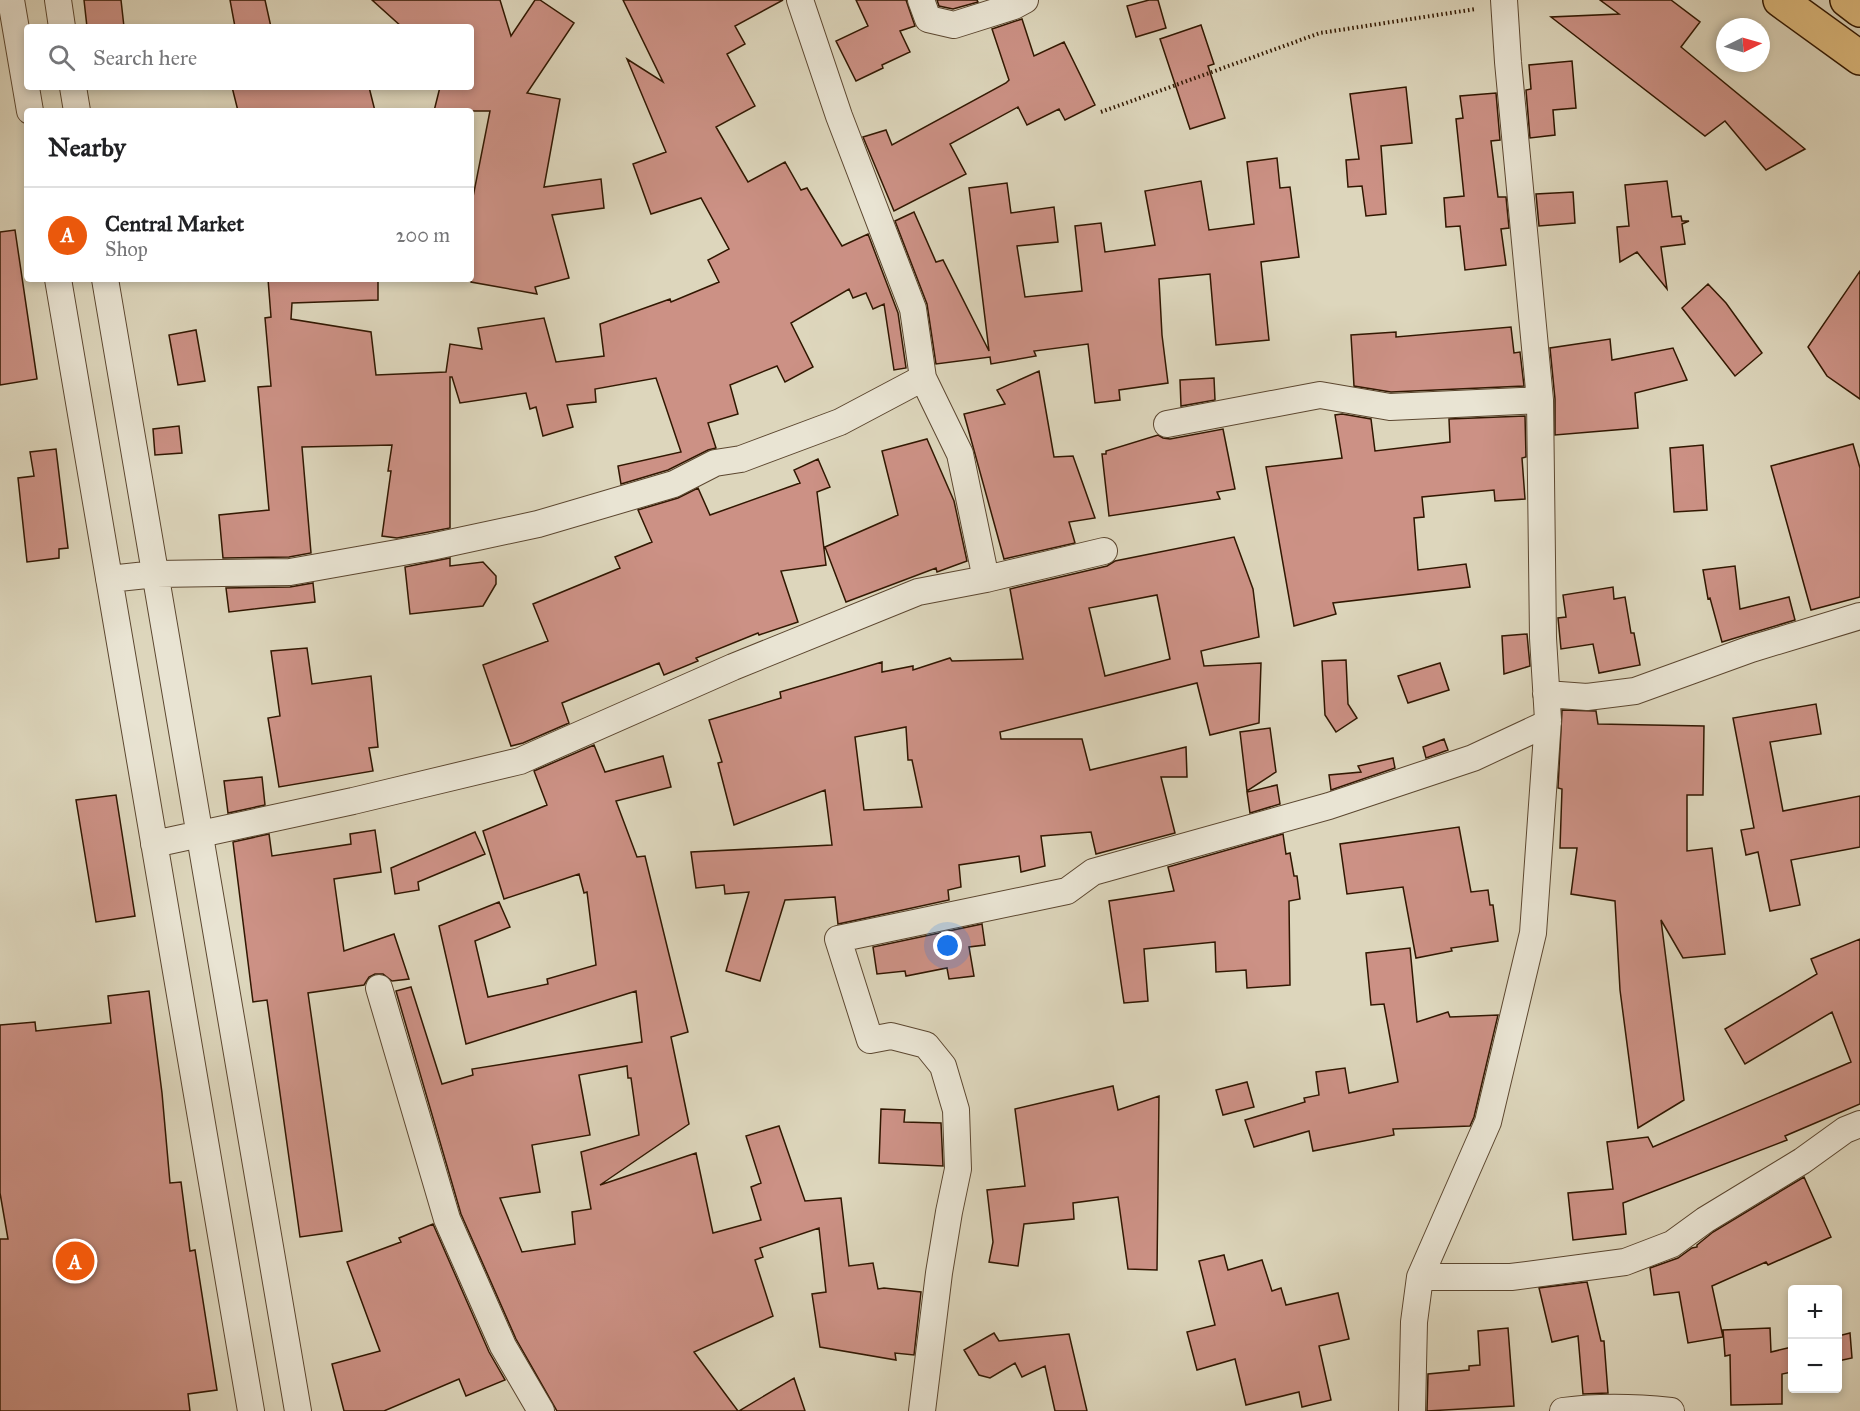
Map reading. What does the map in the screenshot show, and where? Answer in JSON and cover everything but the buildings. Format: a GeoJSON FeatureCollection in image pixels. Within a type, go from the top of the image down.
{"type":"FeatureCollection","features":[{"type":"Feature","properties":{"kind":"main road"},"geometry":{"type":"LineString","coordinates":[[1780,0],[1860,58]]}},
{"type":"Feature","properties":{"kind":"main road"},"geometry":{"type":"LineString","coordinates":[[1847,0],[1860,10]]}},
{"type":"Feature","properties":{"kind":"street"},"geometry":{"type":"LineString","coordinates":[[11,0],[24,76]]}},
{"type":"Feature","properties":{"kind":"street"},"geometry":{"type":"LineString","coordinates":[[58,0],[62,24]]}},
{"type":"Feature","properties":{"kind":"street"},"geometry":{"type":"LineString","coordinates":[[801,0],[839,116],[913,309],[923,378],[960,454],[986,579]]}},
{"type":"Feature","properties":{"kind":"street"},"geometry":{"type":"LineString","coordinates":[[921,0],[928,19],[954,25],[1014,6],[1025,0]]}},
{"type":"Feature","properties":{"kind":"street"},"geometry":{"type":"LineString","coordinates":[[1412,1411],[1414,1322],[1420,1277],[1488,1122],[1533,933],[1548,723],[1543,638],[1540,400],[1504,3]]}},
{"type":"Feature","properties":{"kind":"street"},"geometry":{"type":"LineString","coordinates":[[26,90],[29,108]]}},
{"type":"Feature","properties":{"kind":"street"},"geometry":{"type":"LineString","coordinates":[[74,90],[76,108]]}},
{"type":"Feature","properties":{"kind":"street"},"geometry":{"type":"LineString","coordinates":[[59,282],[250,1411]]}},
{"type":"Feature","properties":{"kind":"street"},"geometry":{"type":"LineString","coordinates":[[106,282],[298,1411]]}},
{"type":"Feature","properties":{"kind":"street"},"geometry":{"type":"LineString","coordinates":[[110,579],[156,574],[290,572],[431,547],[538,524],[674,484],[715,463],[741,459],[840,422],[923,378]]}},
{"type":"Feature","properties":{"kind":"street"},"geometry":{"type":"LineString","coordinates":[[1167,424],[1320,395],[1390,407],[1540,400]]}},
{"type":"Feature","properties":{"kind":"street"},"geometry":{"type":"LineString","coordinates":[[154,844],[352,801],[520,760],[733,667],[918,592],[986,579],[1104,551]]}},
{"type":"Feature","properties":{"kind":"street"},"geometry":{"type":"LineString","coordinates":[[1546,694],[1587,697],[1635,691],[1751,649],[1860,616]]}},
{"type":"Feature","properties":{"kind":"street"},"geometry":{"type":"LineString","coordinates":[[922,1411],[941,1263],[958,1169],[956,1110],[943,1066],[926,1045],[891,1036],[870,1040],[838,939],[1067,891],[1093,872],[1329,806],[1473,758],[1548,723]]}},
{"type":"Feature","properties":{"kind":"street"},"geometry":{"type":"LineString","coordinates":[[379,988],[447,1219],[503,1346],[541,1411]]}},
{"type":"Feature","properties":{"kind":"street"},"geometry":{"type":"LineString","coordinates":[[1420,1277],[1511,1277],[1625,1262],[1672,1244],[1705,1220],[1802,1161],[1845,1130],[1860,1124]]}},
{"type":"Feature","properties":{"kind":"street"},"geometry":{"type":"LineString","coordinates":[[1563,1411],[1599,1406],[1640,1407],[1671,1411]]}},
{"type":"Feature","properties":{"kind":"path"},"geometry":{"type":"LineString","coordinates":[[1101,112],[1320,33],[1408,21],[1504,3]]}},
{"type":"Feature","properties":{"kind":"place","name":"Central Market"},"geometry":{"type":"Point","coordinates":[75,1261]}}]}
